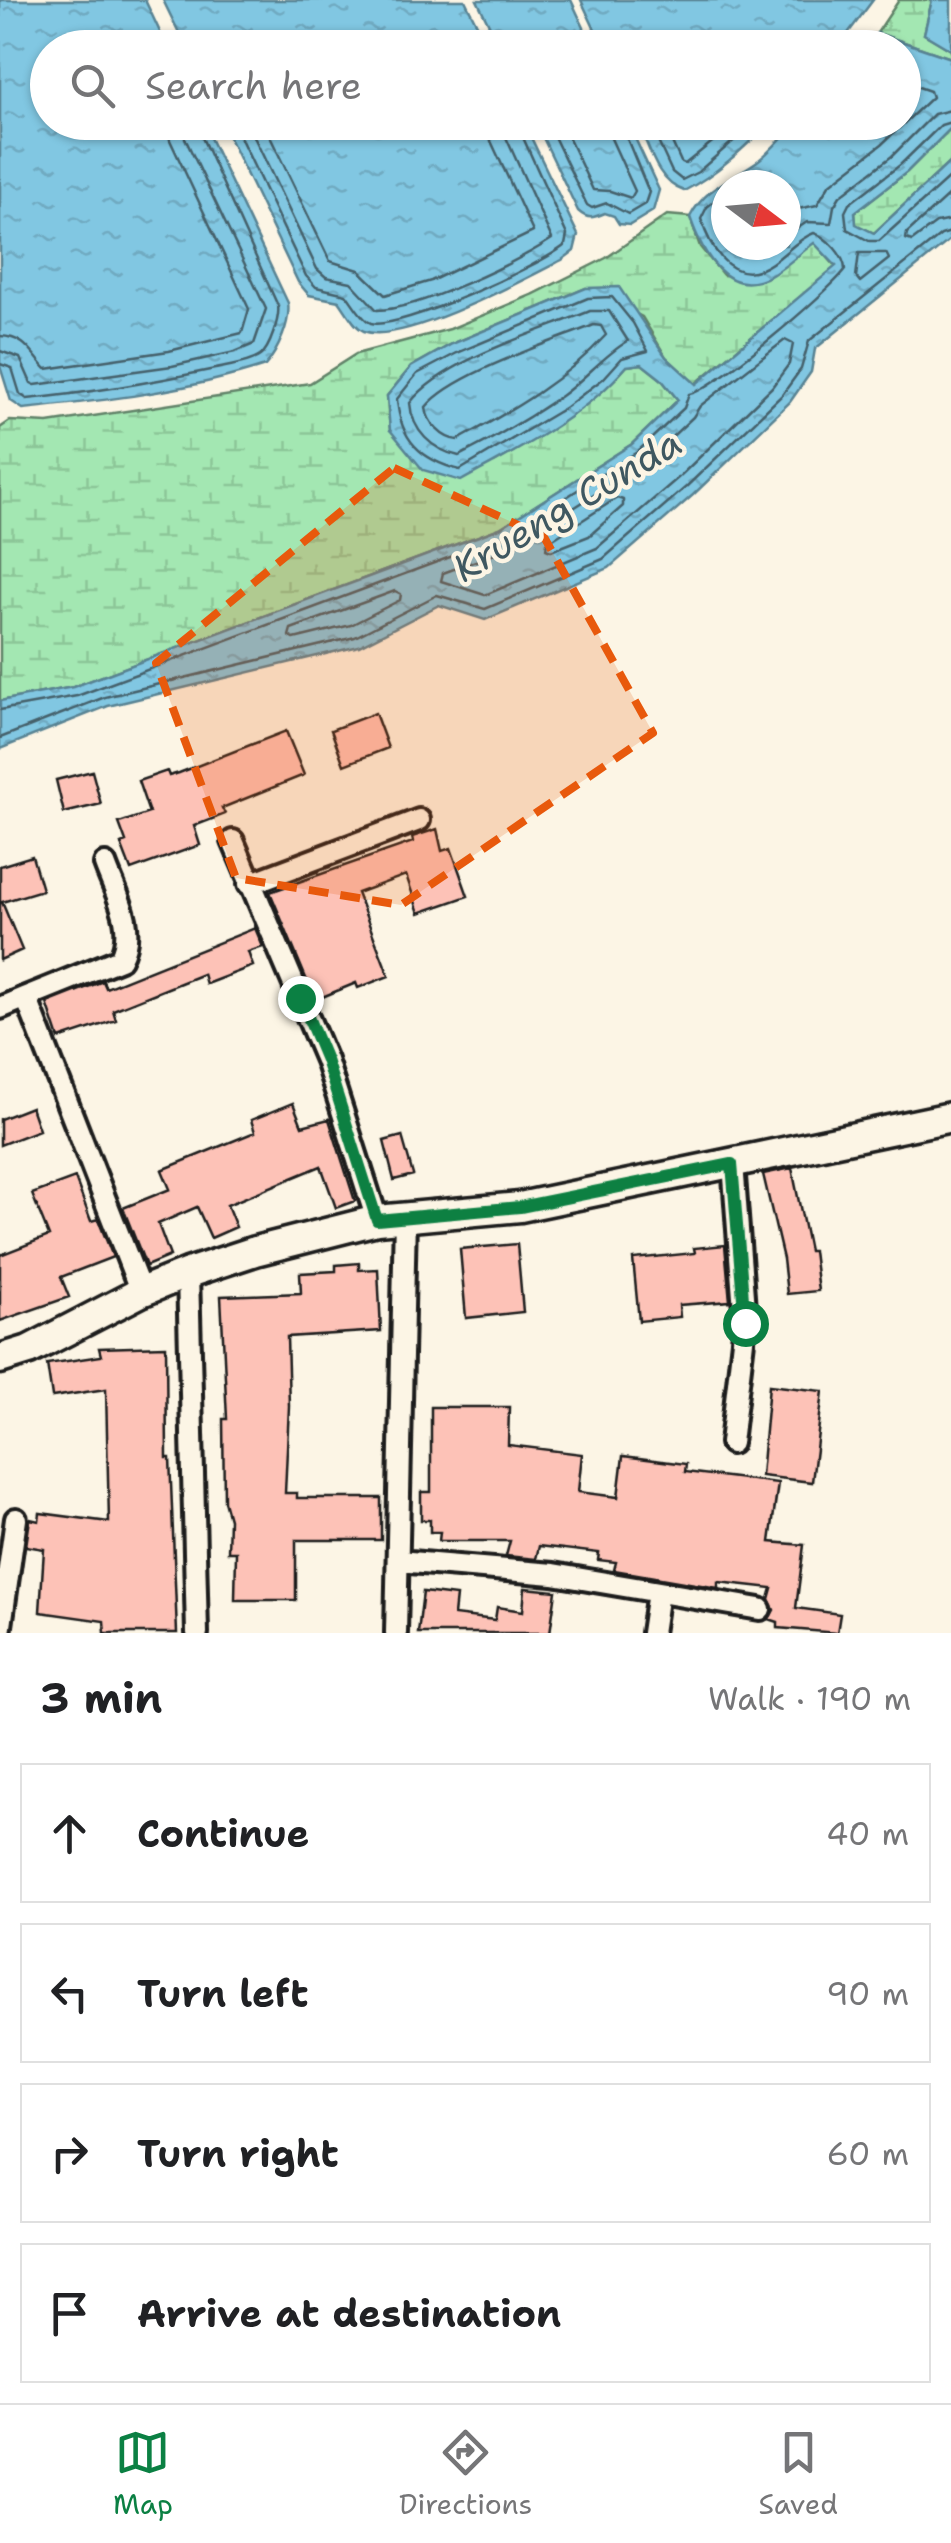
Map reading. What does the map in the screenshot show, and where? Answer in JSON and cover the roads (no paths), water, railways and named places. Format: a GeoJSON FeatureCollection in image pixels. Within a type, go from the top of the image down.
{"type":"FeatureCollection","features":[{"type":"Feature","properties":{"kind":"street"},"geometry":{"type":"LineString","coordinates":[[249,884],[419,820]]}},
{"type":"Feature","properties":{"kind":"street"},"geometry":{"type":"LineString","coordinates":[[233,841],[391,1218],[396,1633]]}},
{"type":"Feature","properties":{"kind":"street"},"geometry":{"type":"LineString","coordinates":[[0,1008],[120,959],[127,945],[128,928],[104,864]]}},
{"type":"Feature","properties":{"kind":"street"},"geometry":{"type":"LineString","coordinates":[[26,997],[142,1292]]}},
{"type":"Feature","properties":{"kind":"street"},"geometry":{"type":"LineString","coordinates":[[0,1359],[28,1350],[142,1292],[255,1252],[391,1218],[520,1207],[951,1118]]}},
{"type":"Feature","properties":{"kind":"street"},"geometry":{"type":"LineString","coordinates":[[731,1443],[745,1323],[732,1164]]}},
{"type":"Feature","properties":{"kind":"street"},"geometry":{"type":"LineString","coordinates":[[188,1273],[197,1633]]}},
{"type":"Feature","properties":{"kind":"street"},"geometry":{"type":"LineString","coordinates":[[0,1633],[16,1519]]}},
{"type":"Feature","properties":{"kind":"street"},"geometry":{"type":"LineString","coordinates":[[398,1561],[553,1574],[760,1610]]}},
{"type":"Feature","properties":{"kind":"street"},"geometry":{"type":"LineString","coordinates":[[652,1633],[658,1592]]}},
{"type":"Feature","properties":{"kind":"water"},"geometry":{"type":"Polygon","coordinates":[[[0,0],[145,0],[159,30],[30,30],[30,140],[211,140],[288,303],[282,336],[265,366],[176,388],[23,409],[11,401],[0,366],[0,0]]]}},
{"type":"Feature","properties":{"kind":"water"},"geometry":{"type":"Polygon","coordinates":[[[163,0],[465,0],[480,30],[178,30],[163,0]]]}},
{"type":"Feature","properties":{"kind":"water"},"geometry":{"type":"Polygon","coordinates":[[[477,0],[571,0],[585,30],[492,30],[477,0]]]}},
{"type":"Feature","properties":{"kind":"water"},"geometry":{"type":"Polygon","coordinates":[[[581,0],[873,0],[850,30],[595,30],[581,0]]]}},
{"type":"Feature","properties":{"kind":"water"},"geometry":{"type":"Polygon","coordinates":[[[932,0],[951,0],[951,50],[924,34],[932,0]]]}},
{"type":"Feature","properties":{"kind":"water","name":"Krueng Cunda"},"geometry":{"type":"Polygon","coordinates":[[[921,48],[951,58],[951,128],[907,172],[855,212],[856,224],[874,233],[951,161],[951,239],[815,349],[811,372],[790,402],[609,568],[485,620],[439,605],[359,646],[108,706],[0,749],[0,701],[73,687],[500,528],[632,444],[678,400],[642,364],[627,366],[571,416],[461,481],[423,470],[390,430],[387,396],[411,367],[452,344],[586,288],[619,287],[666,357],[696,384],[836,266],[814,243],[801,254],[801,170],[743,170],[779,140],[921,140],[921,48]]]}},
{"type":"Feature","properties":{"kind":"water"},"geometry":{"type":"Polygon","coordinates":[[[230,140],[532,140],[578,235],[574,251],[521,281],[433,320],[382,333],[360,329],[339,301],[309,295],[298,282],[230,140]]]}},
{"type":"Feature","properties":{"kind":"water"},"geometry":{"type":"Polygon","coordinates":[[[544,140],[636,140],[659,190],[653,211],[630,225],[619,224],[614,216],[605,213],[591,217],[578,211],[544,140]]]}},
{"type":"Feature","properties":{"kind":"water"},"geometry":{"type":"Polygon","coordinates":[[[645,140],[751,140],[719,169],[711,170],[711,174],[684,191],[660,172],[645,140]]]}},
{"type":"Feature","properties":{"kind":"water"},"geometry":{"type":"Polygon","coordinates":[[[711,192],[711,260],[690,217],[711,192]]]}},
{"type":"Feature","properties":{"kind":"water"},"geometry":{"type":"Polygon","coordinates":[[[711,260],[793,260],[753,282],[740,282],[711,260]]]}}]}
